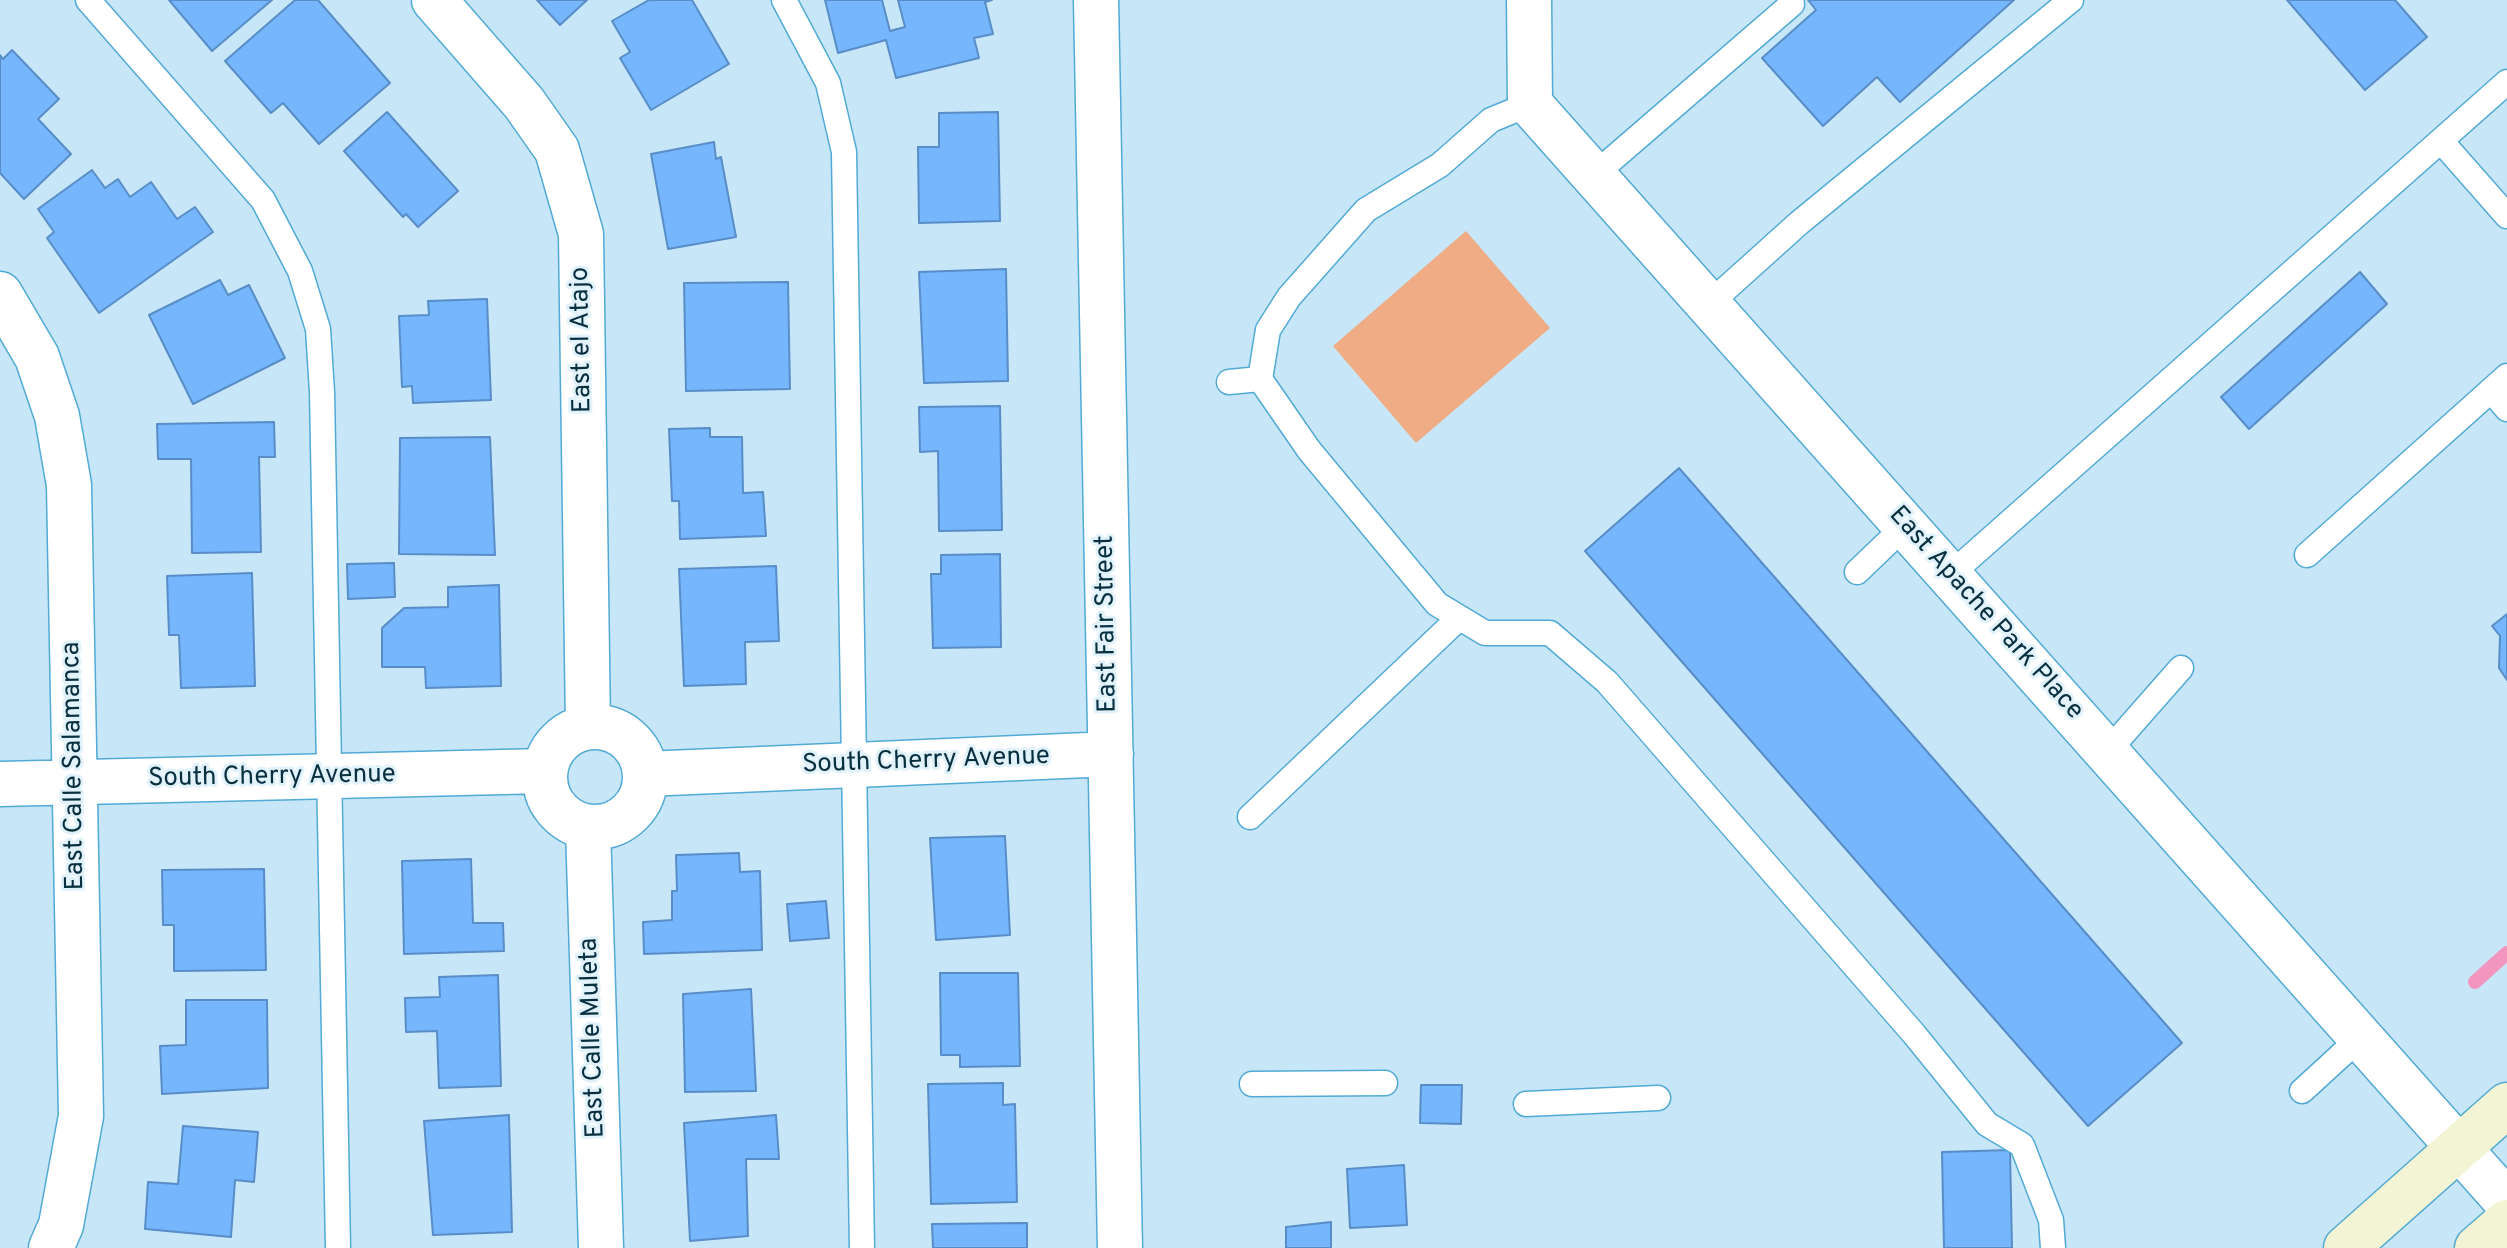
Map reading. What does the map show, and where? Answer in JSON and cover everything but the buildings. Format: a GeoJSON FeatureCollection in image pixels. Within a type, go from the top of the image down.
{"type":"FeatureCollection","features":[{"type":"Feature","properties":{"kind":"main road"},"geometry":{"type":"LineString","coordinates":[[2346,1248],[2507,1105]]}},
{"type":"Feature","properties":{"kind":"main road"},"geometry":{"type":"LineString","coordinates":[[2477,1248],[2507,1222]]}},
{"type":"Feature","properties":{"kind":"street","name":"East el Atajo"},"geometry":{"type":"LineString","coordinates":[[434,0],[524,103],[557,150],[581,234],[588,727]]}},
{"type":"Feature","properties":{"kind":"street","name":"East Fair Street"},"geometry":{"type":"LineString","coordinates":[[1096,0],[1120,1248]]}},
{"type":"Feature","properties":{"kind":"street"},"geometry":{"type":"LineString","coordinates":[[1529,0],[1530,104]]}},
{"type":"Feature","properties":{"kind":"street","name":"East Apache Park Place"},"geometry":{"type":"LineString","coordinates":[[1530,104],[2507,1202]]}},
{"type":"Feature","properties":{"kind":"street","name":"East Calle Salamanca"},"geometry":{"type":"LineString","coordinates":[[0,294],[37,357],[57,416],[69,485],[81,1116],[61,1225],[51,1248]]}},
{"type":"Feature","properties":{"kind":"street"},"geometry":{"type":"LineString","coordinates":[[588,727],[605,727],[633,743],[641,757],[644,789],[629,814],[603,827],[588,827],[573,823],[560,814],[545,787],[545,771],[549,755],[559,741],[572,732],[588,727]]}},
{"type":"Feature","properties":{"kind":"street","name":"South Cherry Avenue"},"geometry":{"type":"LineString","coordinates":[[645,774],[1111,754]]}},
{"type":"Feature","properties":{"kind":"street","name":"South Cherry Avenue"},"geometry":{"type":"LineString","coordinates":[[0,784],[545,771]]}},
{"type":"Feature","properties":{"kind":"street","name":"East Calle Muleta"},"geometry":{"type":"LineString","coordinates":[[588,827],[601,1248]]}},
{"type":"Feature","properties":{"kind":"lane"},"geometry":{"type":"LineString","coordinates":[[88,0],[263,200],[300,271],[318,329],[331,775],[338,1248]]}},
{"type":"Feature","properties":{"kind":"lane"},"geometry":{"type":"LineString","coordinates":[[784,0],[828,83],[844,152],[862,1248]]}},
{"type":"Feature","properties":{"kind":"lane"},"geometry":{"type":"LineString","coordinates":[[1709,304],[1799,223],[2071,0]]}},
{"type":"Feature","properties":{"kind":"lane"},"geometry":{"type":"LineString","coordinates":[[1594,175],[1792,4]]}},
{"type":"Feature","properties":{"kind":"lane"},"geometry":{"type":"LineString","coordinates":[[1950,575],[2507,82]]}},
{"type":"Feature","properties":{"kind":"lane"},"geometry":{"type":"LineString","coordinates":[[1530,104],[1491,120],[1440,165],[1366,210],[1289,297],[1268,330],[1260,379],[1309,450],[1437,604],[1485,633],[1550,633],[1607,682],[1914,1034],[1987,1124],[2022,1145],[2051,1220],[2053,1248]]}},
{"type":"Feature","properties":{"kind":"lane"},"geometry":{"type":"LineString","coordinates":[[2441,141],[2507,216]]}},
{"type":"Feature","properties":{"kind":"lane"},"geometry":{"type":"LineString","coordinates":[[1229,382],[1260,379]]}},
{"type":"Feature","properties":{"kind":"lane"},"geometry":{"type":"LineString","coordinates":[[2307,555],[2499,383],[2507,409]]}},
{"type":"Feature","properties":{"kind":"lane"},"geometry":{"type":"LineString","coordinates":[[1857,572],[1906,525]]}},
{"type":"Feature","properties":{"kind":"lane"},"geometry":{"type":"LineString","coordinates":[[1250,817],[1459,618]]}},
{"type":"Feature","properties":{"kind":"lane"},"geometry":{"type":"LineString","coordinates":[[2108,751],[2181,668]]}},
{"type":"Feature","properties":{"kind":"lane"},"geometry":{"type":"LineString","coordinates":[[2302,1091],[2362,1036]]}},
{"type":"Feature","properties":{"kind":"lane"},"geometry":{"type":"LineString","coordinates":[[1252,1084],[1385,1083]]}},
{"type":"Feature","properties":{"kind":"lane"},"geometry":{"type":"LineString","coordinates":[[1526,1104],[1658,1098]]}},
{"type":"Feature","properties":{"kind":"shaded area"},"geometry":{"type":"Polygon","coordinates":[[[1466,231],[1550,328],[1416,443],[1333,346],[1466,231]]]}},
{"type":"Feature","properties":{"kind":"waterway"},"geometry":{"type":"LineString","coordinates":[[2475,982],[2507,953]]}}]}
